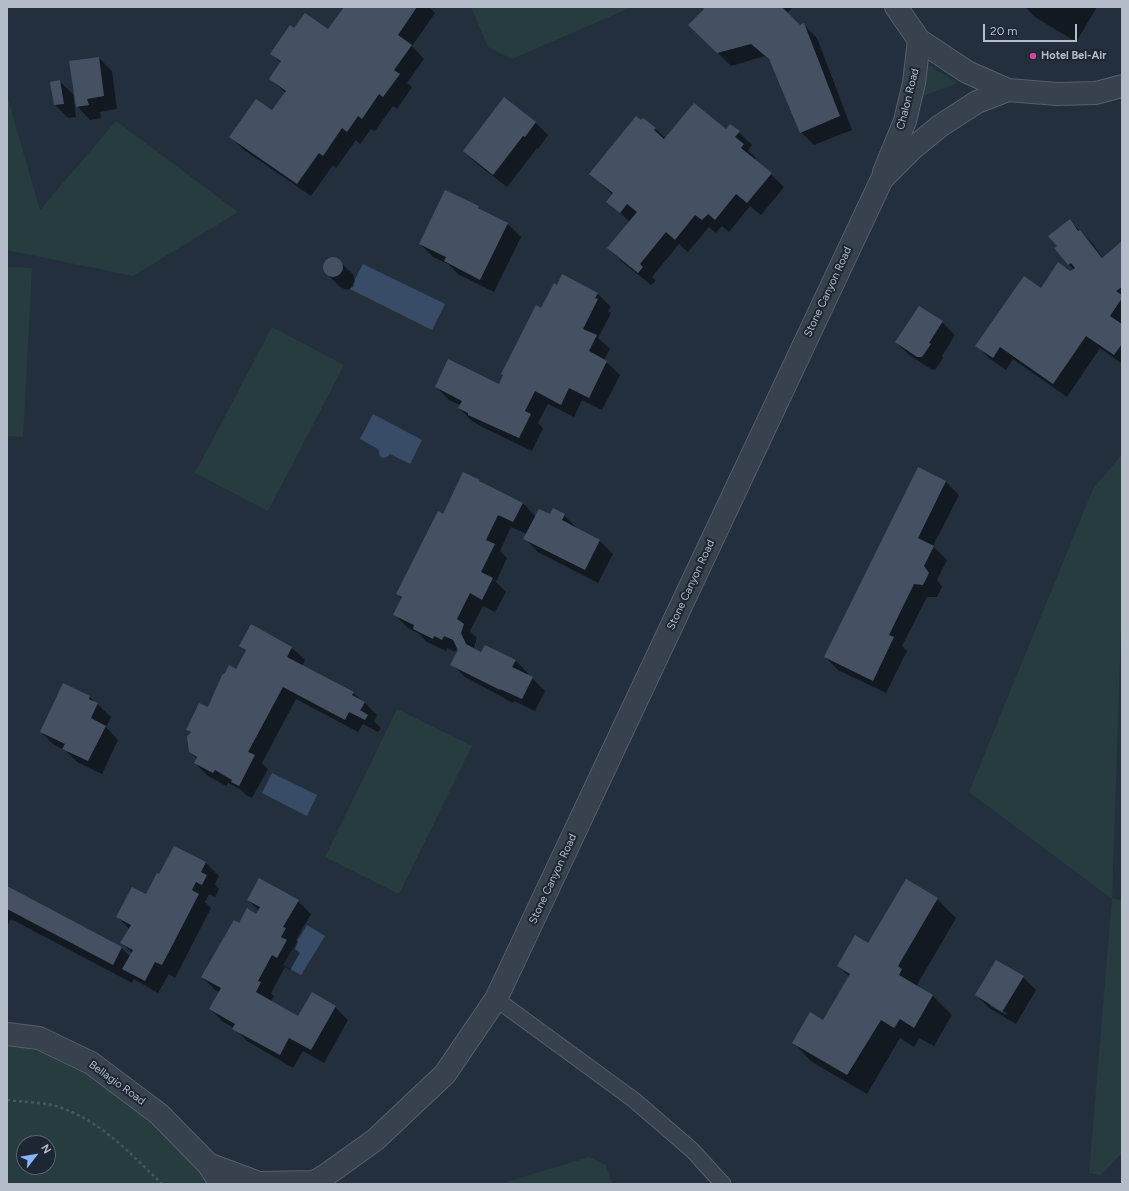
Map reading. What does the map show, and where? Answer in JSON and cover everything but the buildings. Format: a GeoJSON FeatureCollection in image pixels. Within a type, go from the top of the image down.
{"type":"FeatureCollection","features":[{"type":"Feature","properties":{"kind":"street"},"geometry":{"type":"LineString","coordinates":[[896,7],[920,40],[967,72],[1008,90]]}},
{"type":"Feature","properties":{"kind":"street","name":"Chalon Road"},"geometry":{"type":"LineString","coordinates":[[882,179],[905,121],[914,84],[920,40]]}},
{"type":"Feature","properties":{"kind":"street","name":"Stone Canyon Road"},"geometry":{"type":"LineString","coordinates":[[314,1183],[375,1140],[445,1074],[496,999],[882,179],[913,148],[940,126],[977,102],[1008,90],[1057,94],[1096,93],[1122,86]]}},
{"type":"Feature","properties":{"kind":"street","name":"Bellagio Road"},"geometry":{"type":"LineString","coordinates":[[7,1034],[40,1038],[91,1063],[159,1114],[208,1164],[221,1184]]}},
{"type":"Feature","properties":{"kind":"street","name":"Bellagio Road"},"geometry":{"type":"LineString","coordinates":[[208,1164],[259,1183],[314,1183]]}},
{"type":"Feature","properties":{"kind":"lane"},"geometry":{"type":"LineString","coordinates":[[496,999],[634,1100],[692,1150],[722,1184]]}},
{"type":"Feature","properties":{"kind":"path"},"geometry":{"type":"LineString","coordinates":[[7,1100],[58,1107],[78,1115],[108,1134],[162,1184]]}},
{"type":"Feature","properties":{"kind":"green space"},"geometry":{"type":"Polygon","coordinates":[[[471,7],[632,7],[512,59],[488,47],[471,7]]]}},
{"type":"Feature","properties":{"kind":"green space"},"geometry":{"type":"Polygon","coordinates":[[[925,63],[958,83],[920,97],[925,63]]]}},
{"type":"Feature","properties":{"kind":"green space"},"geometry":{"type":"Polygon","coordinates":[[[7,96],[40,210],[116,121],[238,212],[133,276],[7,250],[7,96]]]}},
{"type":"Feature","properties":{"kind":"green space"},"geometry":{"type":"Polygon","coordinates":[[[7,267],[32,268],[23,437],[7,436],[7,267]]]}},
{"type":"Feature","properties":{"kind":"green space"},"geometry":{"type":"Polygon","coordinates":[[[272,327],[344,365],[268,511],[195,473],[272,327]]]}},
{"type":"Feature","properties":{"kind":"green space"},"geometry":{"type":"Polygon","coordinates":[[[1122,454],[1122,601],[1112,898],[1122,901],[1122,1153],[1101,1175],[1089,1173],[1112,899],[969,792],[1093,489],[1122,454]]]}},
{"type":"Feature","properties":{"kind":"green space"},"geometry":{"type":"Polygon","coordinates":[[[397,709],[472,746],[399,894],[325,857],[397,709]]]}},
{"type":"Feature","properties":{"kind":"green space"},"geometry":{"type":"Polygon","coordinates":[[[7,1034],[91,1063],[221,1184],[7,1184],[7,1034]]]}},
{"type":"Feature","properties":{"kind":"green space"},"geometry":{"type":"Polygon","coordinates":[[[589,1157],[606,1165],[612,1184],[500,1184],[589,1157]]]}},
{"type":"Feature","properties":{"kind":"water"},"geometry":{"type":"Polygon","coordinates":[[[363,264],[445,304],[432,330],[350,289],[363,264]]]}},
{"type":"Feature","properties":{"kind":"water"},"geometry":{"type":"Polygon","coordinates":[[[373,414],[422,440],[410,464],[390,454],[383,458],[380,456],[378,449],[360,439],[373,414]]]}},
{"type":"Feature","properties":{"kind":"water"},"geometry":{"type":"Polygon","coordinates":[[[272,773],[317,795],[307,816],[262,793],[272,773]]]}},
{"type":"Feature","properties":{"kind":"water"},"geometry":{"type":"Polygon","coordinates":[[[307,925],[325,936],[301,975],[283,965],[307,925]]]}},
{"type":"Feature","properties":{"kind":"place","name":"Hotel Bel-Air"},"geometry":{"type":"Point","coordinates":[1033,56]}}]}
